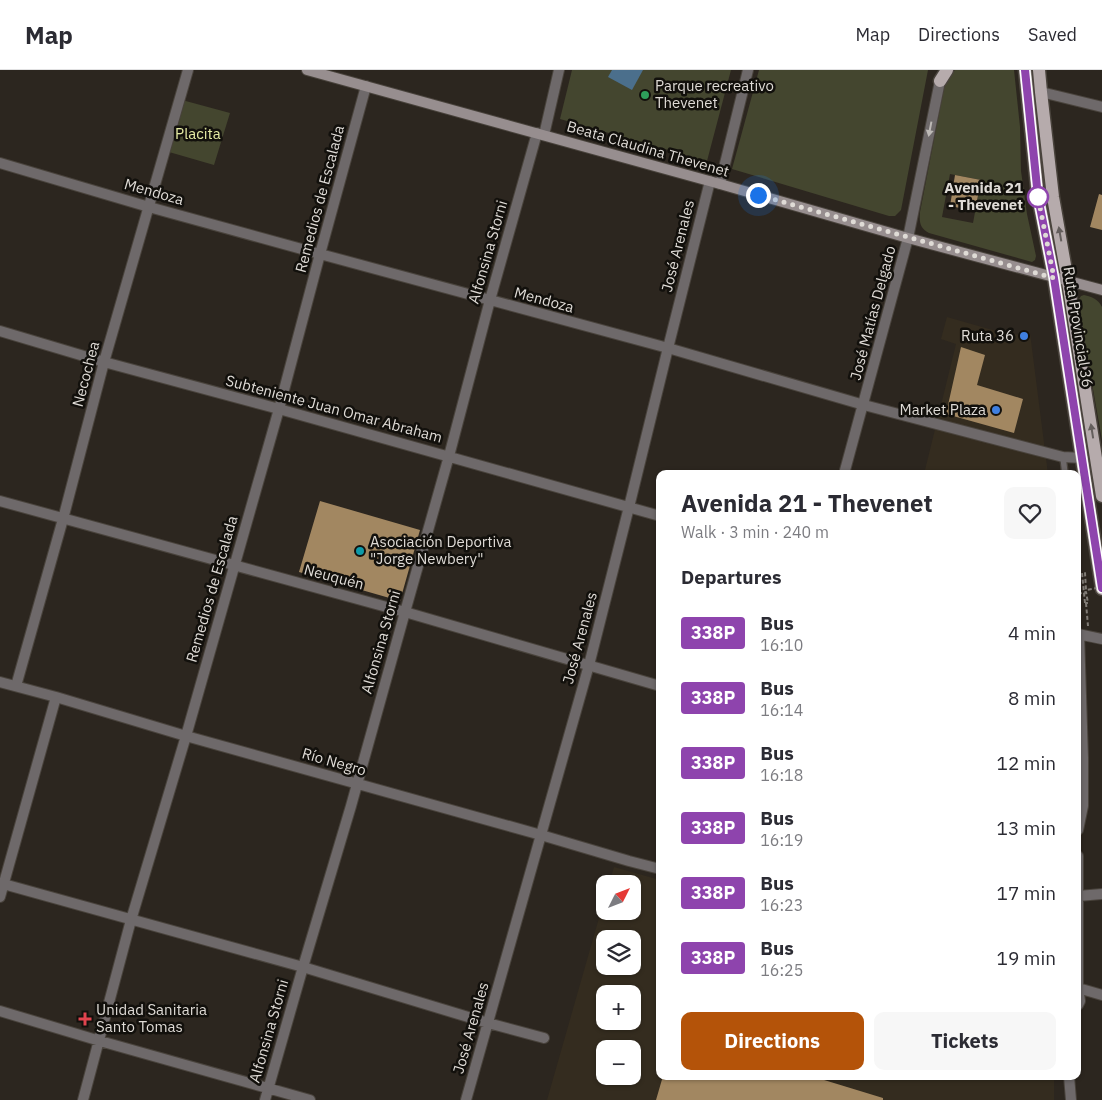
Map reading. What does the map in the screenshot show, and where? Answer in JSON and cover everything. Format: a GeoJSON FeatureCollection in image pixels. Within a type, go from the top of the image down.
{"type":"FeatureCollection","features":[{"type":"Feature","properties":{"kind":"main road","name":"Beata Claudina Thevenet"},"geometry":{"type":"LineString","coordinates":[[307,70],[908,238],[1102,290]]}},
{"type":"Feature","properties":{"kind":"main road","name":"Ruta Provincial 36"},"geometry":{"type":"LineString","coordinates":[[1025,70],[1035,177],[1054,278],[1102,588]]}},
{"type":"Feature","properties":{"kind":"main road","name":"Ruta Provincial 36"},"geometry":{"type":"LineString","coordinates":[[1039,70],[1053,197],[1102,496]]}},
{"type":"Feature","properties":{"kind":"street","name":"Necochea"},"geometry":{"type":"LineString","coordinates":[[16,686],[63,519],[104,362],[188,70]]}},
{"type":"Feature","properties":{"kind":"street","name":"Alfonsina Storni"},"geometry":{"type":"LineString","coordinates":[[265,1100],[449,456],[490,300],[559,70]]}},
{"type":"Feature","properties":{"kind":"street","name":"José Arenales"},"geometry":{"type":"LineString","coordinates":[[466,1100],[589,665],[668,348],[748,70]]}},
{"type":"Feature","properties":{"kind":"street","name":"José Matías Delgado"},"geometry":{"type":"LineString","coordinates":[[845,470],[908,238],[943,74]]}},
{"type":"Feature","properties":{"kind":"street","name":"Remedios de Escalada"},"geometry":{"type":"LineString","coordinates":[[83,1100],[131,920],[280,409],[366,86]]}},
{"type":"Feature","properties":{"kind":"street"},"geometry":{"type":"LineString","coordinates":[[1040,92],[1102,107]]}},
{"type":"Feature","properties":{"kind":"street","name":"Mendoza"},"geometry":{"type":"LineString","coordinates":[[0,163],[149,207],[668,348],[864,405],[1063,458],[1082,458]]}},
{"type":"Feature","properties":{"kind":"street","name":"Subteniente Juan Omar Abraham"},"geometry":{"type":"LineString","coordinates":[[0,332],[656,515]]}},
{"type":"Feature","properties":{"kind":"street","name":"Neuquén"},"geometry":{"type":"LineString","coordinates":[[0,501],[405,612],[656,685]]}},
{"type":"Feature","properties":{"kind":"street"},"geometry":{"type":"LineString","coordinates":[[1081,789],[1083,758],[1082,635],[1102,639]]}},
{"type":"Feature","properties":{"kind":"street","name":"Río Negro"},"geometry":{"type":"LineString","coordinates":[[0,682],[656,868]]}},
{"type":"Feature","properties":{"kind":"street"},"geometry":{"type":"LineString","coordinates":[[0,897],[2,883],[56,697]]}},
{"type":"Feature","properties":{"kind":"street"},"geometry":{"type":"LineString","coordinates":[[2,883],[303,967],[544,1038]]}},
{"type":"Feature","properties":{"kind":"street"},"geometry":{"type":"LineString","coordinates":[[1081,896],[1102,894]]}},
{"type":"Feature","properties":{"kind":"street"},"geometry":{"type":"LineString","coordinates":[[1081,989],[1102,995]]}},
{"type":"Feature","properties":{"kind":"street"},"geometry":{"type":"LineString","coordinates":[[0,1011],[310,1100]]}},
{"type":"Feature","properties":{"kind":"street"},"geometry":{"type":"LineString","coordinates":[[1069,1080],[1071,1100]]}},
{"type":"Feature","properties":{"kind":"lane"},"geometry":{"type":"LineString","coordinates":[[1063,458],[1064,470]]}},
{"type":"Feature","properties":{"kind":"path"},"geometry":{"type":"LineString","coordinates":[[1086,603],[1082,573],[1085,573],[1086,590],[1102,588]]}},
{"type":"Feature","properties":{"kind":"path"},"geometry":{"type":"LineString","coordinates":[[1081,593],[1086,592],[1088,603],[1086,603],[1082,635]]}},
{"type":"Feature","properties":{"kind":"shaded area"},"geometry":{"type":"Polygon","coordinates":[[[947,317],[1010,335],[1030,333],[1047,470],[925,470],[956,344],[941,339],[947,317]]]}},
{"type":"Feature","properties":{"kind":"shaded area"},"geometry":{"type":"Polygon","coordinates":[[[614,867],[656,879],[656,1080],[1054,1080],[1054,1100],[547,1100],[598,920],[641,920],[641,875],[612,875],[614,867]]]}},
{"type":"Feature","properties":{"kind":"green space","name":"Parque recreativo Thevenet"},"geometry":{"type":"Polygon","coordinates":[[[572,70],[731,70],[707,161],[560,119],[572,70]]]}},
{"type":"Feature","properties":{"kind":"green space"},"geometry":{"type":"Polygon","coordinates":[[[759,70],[928,70],[901,210],[895,216],[889,216],[732,169],[759,70]]]}},
{"type":"Feature","properties":{"kind":"green space"},"geometry":{"type":"Polygon","coordinates":[[[955,70],[1014,70],[1020,127],[1021,171],[1027,214],[1036,256],[1032,262],[929,233],[921,224],[920,212],[945,83],[955,70]],[[950,174],[942,217],[973,223],[981,180],[950,174]]]}},
{"type":"Feature","properties":{"kind":"green space","name":"Placita"},"geometry":{"type":"Polygon","coordinates":[[[182,100],[230,113],[214,165],[169,152],[182,100]]]}},
{"type":"Feature","properties":{"kind":"green space"},"geometry":{"type":"Polygon","coordinates":[[[1084,295],[1099,302],[1102,307],[1102,440],[1078,304],[1081,296],[1084,295]]]}},
{"type":"Feature","properties":{"kind":"water"},"geometry":{"type":"Polygon","coordinates":[[[612,70],[643,70],[632,90],[608,77],[612,70]]]}},
{"type":"Feature","properties":{"kind":"building"},"geometry":{"type":"Polygon","coordinates":[[[955,175],[981,180],[975,211],[950,206],[955,175]]]}},
{"type":"Feature","properties":{"kind":"building"},"geometry":{"type":"Polygon","coordinates":[[[1099,194],[1102,195],[1102,230],[1090,227],[1099,194]]]}},
{"type":"Feature","properties":{"kind":"building"},"geometry":{"type":"Polygon","coordinates":[[[961,347],[985,355],[977,385],[1023,399],[1014,433],[946,414],[961,347]]]}},
{"type":"Feature","properties":{"kind":"building","name":"Asociación Deportiva \"Jorge Newbery\""},"geometry":{"type":"Polygon","coordinates":[[[320,501],[420,530],[400,601],[299,572],[320,501]]]}},
{"type":"Feature","properties":{"kind":"building"},"geometry":{"type":"Polygon","coordinates":[[[662,1080],[824,1080],[883,1098],[883,1100],[656,1100],[662,1080]]]}},
{"type":"Feature","properties":{"kind":"bus line","name":"338P"},"geometry":{"type":"LineString","coordinates":[[1025,70],[1035,177],[1054,278],[1102,588]]}},
{"type":"Feature","properties":{"kind":"place","name":"Parque recreativo Thevenet"},"geometry":{"type":"Point","coordinates":[645,95]}},
{"type":"Feature","properties":{"kind":"place","name":"Avenida 21 - Thevenet"},"geometry":{"type":"Point","coordinates":[1038,197]}},
{"type":"Feature","properties":{"kind":"place","name":"Ruta 36"},"geometry":{"type":"Point","coordinates":[1024,336]}},
{"type":"Feature","properties":{"kind":"place","name":"Market Plaza"},"geometry":{"type":"Point","coordinates":[996,410]}},
{"type":"Feature","properties":{"kind":"place","name":"Asociación Deportiva \"Jorge Newbery\""},"geometry":{"type":"Point","coordinates":[360,551]}},
{"type":"Feature","properties":{"kind":"place","name":"Unidad Sanitaria Santo Tomas"},"geometry":{"type":"Point","coordinates":[85,1019]}},
{"type":"Feature","properties":{"kind":"route"},"geometry":{"type":"LineString","coordinates":[[758,195],[1054,278],[1038,197]]}}]}
